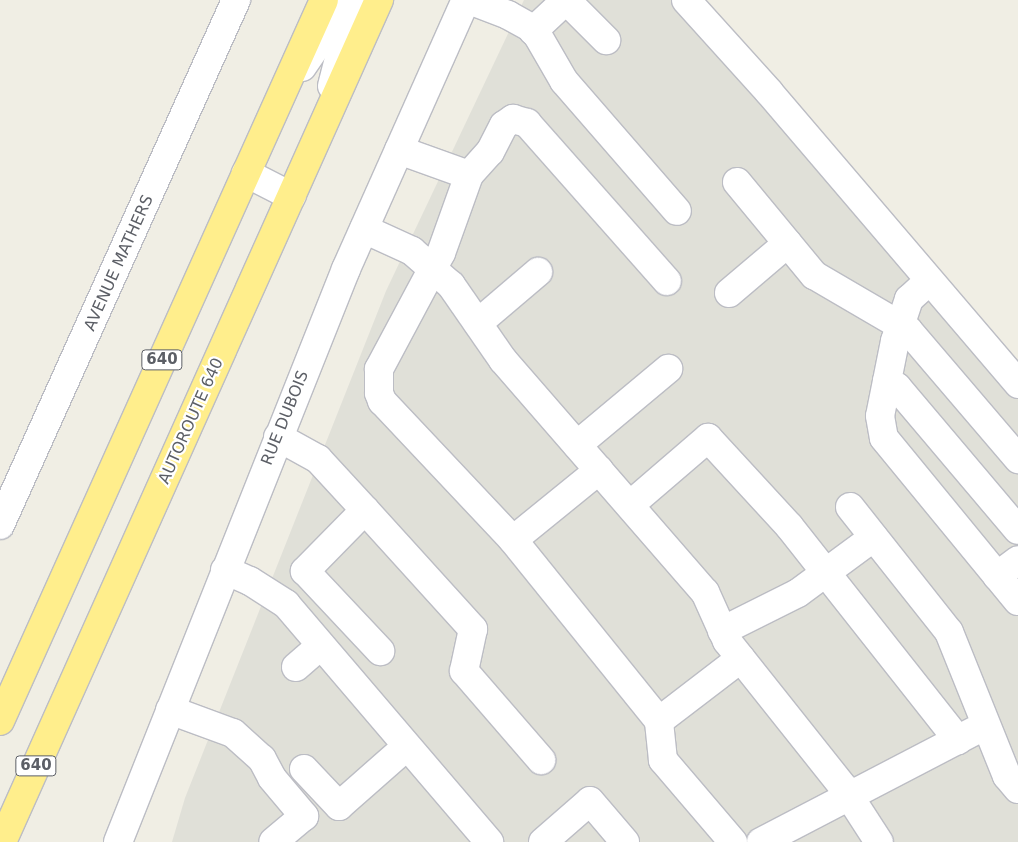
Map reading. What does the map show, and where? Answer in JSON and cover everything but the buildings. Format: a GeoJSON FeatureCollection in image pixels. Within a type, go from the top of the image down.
{"type":"FeatureCollection","features":[{"type":"Feature","properties":{"kind":"highway","name":"640"},"geometry":{"type":"LineString","coordinates":[[0,721],[324,0]]}},
{"type":"Feature","properties":{"kind":"highway","name":"AUTOROUTE 640"},"geometry":{"type":"LineString","coordinates":[[2,842],[380,0]]}},
{"type":"Feature","properties":{"kind":"street","name":"AVENUE MATHERS"},"geometry":{"type":"LineString","coordinates":[[0,525],[236,0]]}},
{"type":"Feature","properties":{"kind":"street"},"geometry":{"type":"LineString","coordinates":[[277,104],[348,0]]}},
{"type":"Feature","properties":{"kind":"street"},"geometry":{"type":"LineString","coordinates":[[322,129],[354,0]]}},
{"type":"Feature","properties":{"kind":"street"},"geometry":{"type":"LineString","coordinates":[[468,0],[508,14],[533,31],[564,81],[677,211]]}},
{"type":"Feature","properties":{"kind":"street","name":"RUE DUBOIS"},"geometry":{"type":"LineString","coordinates":[[118,842],[225,570],[364,228],[468,0]]}},
{"type":"Feature","properties":{"kind":"street"},"geometry":{"type":"LineString","coordinates":[[533,31],[566,0],[606,40]]}},
{"type":"Feature","properties":{"kind":"street"},"geometry":{"type":"LineString","coordinates":[[686,0],[769,92],[1018,384]]}},
{"type":"Feature","properties":{"kind":"street"},"geometry":{"type":"LineString","coordinates":[[667,281],[527,123],[513,119],[504,125],[490,152],[469,175],[434,267],[379,369],[379,393],[389,409],[513,540],[659,721],[663,760],[733,842]]}},
{"type":"Feature","properties":{"kind":"street"},"geometry":{"type":"LineString","coordinates":[[399,150],[469,175]]}},
{"type":"Feature","properties":{"kind":"street"},"geometry":{"type":"LineString","coordinates":[[246,174],[292,196]]}},
{"type":"Feature","properties":{"kind":"street"},"geometry":{"type":"LineString","coordinates":[[737,182],[820,280],[900,324],[920,342],[1018,459]]}},
{"type":"Feature","properties":{"kind":"street"},"geometry":{"type":"LineString","coordinates":[[364,228],[412,251],[434,267],[451,285],[503,360],[705,592],[722,631],[740,658],[850,797],[879,842]]}},
{"type":"Feature","properties":{"kind":"street"},"geometry":{"type":"LineString","coordinates":[[729,293],[788,243]]}},
{"type":"Feature","properties":{"kind":"street"},"geometry":{"type":"LineString","coordinates":[[478,323],[538,272]]}},
{"type":"Feature","properties":{"kind":"street"},"geometry":{"type":"LineString","coordinates":[[929,281],[909,299],[900,324],[880,416],[889,447],[1008,568],[1018,601]]}},
{"type":"Feature","properties":{"kind":"street"},"geometry":{"type":"LineString","coordinates":[[577,445],[668,368]]}},
{"type":"Feature","properties":{"kind":"street"},"geometry":{"type":"LineString","coordinates":[[887,381],[897,387],[1018,530]]}},
{"type":"Feature","properties":{"kind":"street"},"geometry":{"type":"LineString","coordinates":[[278,438],[318,460],[473,629],[464,671],[541,760]]}},
{"type":"Feature","properties":{"kind":"street"},"geometry":{"type":"LineString","coordinates":[[630,505],[708,438],[789,526],[824,574],[958,740]]}},
{"type":"Feature","properties":{"kind":"street"},"geometry":{"type":"LineString","coordinates":[[513,540],[599,470]]}},
{"type":"Feature","properties":{"kind":"street"},"geometry":{"type":"LineString","coordinates":[[850,507],[949,632],[1007,776],[1018,789]]}},
{"type":"Feature","properties":{"kind":"street"},"geometry":{"type":"LineString","coordinates":[[365,510],[305,571],[380,651]]}},
{"type":"Feature","properties":{"kind":"street"},"geometry":{"type":"LineString","coordinates":[[722,631],[798,593],[874,537]]}},
{"type":"Feature","properties":{"kind":"street"},"geometry":{"type":"LineString","coordinates":[[225,570],[250,581],[286,604],[489,842]]}},
{"type":"Feature","properties":{"kind":"street"},"geometry":{"type":"LineString","coordinates":[[296,666],[320,646]]}},
{"type":"Feature","properties":{"kind":"street"},"geometry":{"type":"LineString","coordinates":[[659,721],[740,658]]}},
{"type":"Feature","properties":{"kind":"street"},"geometry":{"type":"LineString","coordinates":[[170,710],[233,733],[262,759],[272,778],[304,816],[273,842]]}},
{"type":"Feature","properties":{"kind":"street"},"geometry":{"type":"LineString","coordinates":[[761,842],[986,725]]}},
{"type":"Feature","properties":{"kind":"street"},"geometry":{"type":"LineString","coordinates":[[304,769],[339,806],[406,747]]}},
{"type":"Feature","properties":{"kind":"street"},"geometry":{"type":"LineString","coordinates":[[543,842],[590,801],[625,842]]}},
{"type":"Feature","properties":{"kind":"shaded area"},"geometry":{"type":"Polygon","coordinates":[[[524,0],[699,0],[1018,360],[1018,842],[172,842],[185,798],[386,291],[524,0]]]}}]}
